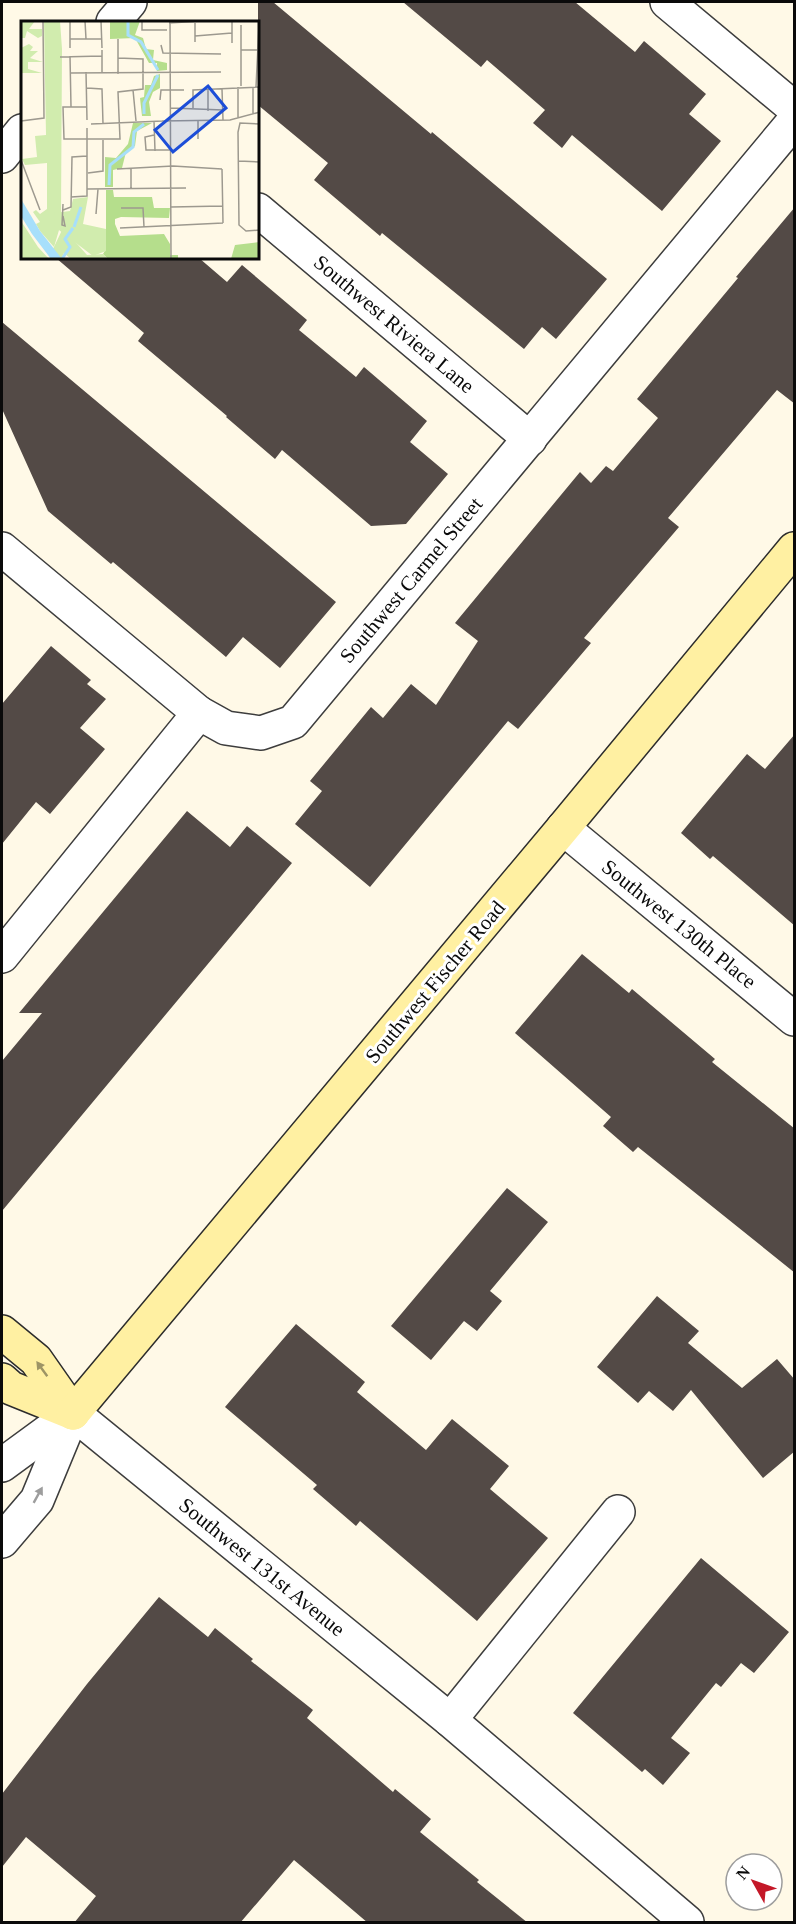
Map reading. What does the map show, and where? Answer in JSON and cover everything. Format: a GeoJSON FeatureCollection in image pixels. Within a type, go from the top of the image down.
{"type":"FeatureCollection","features":[{"type":"Feature","properties":{"kind":"street"},"geometry":{"type":"LineString","coordinates":[[114,21],[130,2]]}},
{"type":"Feature","properties":{"kind":"street"},"geometry":{"type":"LineString","coordinates":[[667,2],[795,108]]}},
{"type":"Feature","properties":{"kind":"street","name":"Southwest Carmel Street"},"geometry":{"type":"LineString","coordinates":[[2,549],[199,713],[226,728],[261,733],[293,722],[795,121]]}},
{"type":"Feature","properties":{"kind":"street"},"geometry":{"type":"LineString","coordinates":[[2,156],[21,131]]}},
{"type":"Feature","properties":{"kind":"street","name":"Southwest Riviera Lane"},"geometry":{"type":"LineString","coordinates":[[260,212],[530,438]]}},
{"type":"Feature","properties":{"kind":"street","name":"Southwest Fischer Road"},"geometry":{"type":"LineString","coordinates":[[2,1465],[74,1413],[795,549]]}},
{"type":"Feature","properties":{"kind":"street"},"geometry":{"type":"LineString","coordinates":[[2,956],[199,713]]}},
{"type":"Feature","properties":{"kind":"street","name":"Southwest 130th Place"},"geometry":{"type":"LineString","coordinates":[[563,828],[795,1018]]}},
{"type":"Feature","properties":{"kind":"street","name":"Southwest 131st Avenue"},"geometry":{"type":"LineString","coordinates":[[2,1332],[36,1360],[74,1413],[450,1720],[687,1923]]}},
{"type":"Feature","properties":{"kind":"street","name":"Southwest 131st Avenue"},"geometry":{"type":"LineString","coordinates":[[2,1380],[10,1388],[74,1413]]}},
{"type":"Feature","properties":{"kind":"street","name":"Southwest Fischer Road"},"geometry":{"type":"LineString","coordinates":[[2,1541],[37,1500],[74,1413]]}},
{"type":"Feature","properties":{"kind":"street"},"geometry":{"type":"LineString","coordinates":[[450,1720],[618,1512]]}},
{"type":"Feature","properties":{"kind":"building"},"geometry":{"type":"Polygon","coordinates":[[[258,2],[273,2],[607,279],[556,339],[542,327],[524,349],[382,233],[380,236],[314,180],[328,163],[260,107],[260,21],[258,21],[258,2]]]}},
{"type":"Feature","properties":{"kind":"building"},"geometry":{"type":"Polygon","coordinates":[[[403,2],[575,2],[635,52],[644,41],[706,94],[689,114],[721,141],[662,211],[572,135],[562,148],[533,123],[545,110],[487,60],[481,67],[403,2]]]}},
{"type":"Feature","properties":{"kind":"building"},"geometry":{"type":"Polygon","coordinates":[[[795,207],[795,404],[777,390],[668,518],[679,527],[584,638],[591,643],[518,729],[508,721],[370,887],[295,824],[322,791],[310,781],[371,707],[383,718],[411,684],[436,705],[478,641],[455,623],[580,472],[591,483],[606,466],[613,471],[658,418],[637,399],[795,207]]]}},
{"type":"Feature","properties":{"kind":"building"},"geometry":{"type":"Polygon","coordinates":[[[58,260],[201,260],[227,282],[242,265],[307,320],[299,330],[356,377],[364,367],[427,421],[410,442],[448,474],[406,524],[371,526],[282,450],[275,459],[138,341],[144,333],[58,260]]]}},
{"type":"Feature","properties":{"kind":"building"},"geometry":{"type":"Polygon","coordinates":[[[2,322],[336,602],[280,668],[243,637],[226,657],[48,511],[2,409],[2,322]]]}},
{"type":"Feature","properties":{"kind":"building"},"geometry":{"type":"Polygon","coordinates":[[[51,646],[91,680],[87,684],[106,699],[80,728],[105,749],[50,814],[36,802],[2,844],[2,704],[51,646]]]}},
{"type":"Feature","properties":{"kind":"building"},"geometry":{"type":"Polygon","coordinates":[[[795,734],[795,926],[713,856],[710,859],[681,833],[747,754],[765,769],[795,734]]]}},
{"type":"Feature","properties":{"kind":"building"},"geometry":{"type":"Polygon","coordinates":[[[187,811],[230,847],[247,826],[292,863],[2,1211],[2,1061],[42,1013],[19,1013],[187,811]]]}},
{"type":"Feature","properties":{"kind":"building"},"geometry":{"type":"Polygon","coordinates":[[[582,954],[629,993],[632,989],[715,1059],[712,1062],[795,1129],[795,1273],[638,1147],[633,1152],[603,1126],[611,1117],[515,1033],[582,954]]]}},
{"type":"Feature","properties":{"kind":"building"},"geometry":{"type":"Polygon","coordinates":[[[507,1188],[548,1222],[490,1291],[502,1301],[477,1331],[464,1321],[431,1360],[391,1326],[507,1188]]]}},
{"type":"Feature","properties":{"kind":"building"},"geometry":{"type":"Polygon","coordinates":[[[657,1296],[699,1331],[688,1343],[742,1388],[777,1359],[795,1380],[795,1451],[763,1478],[691,1390],[673,1411],[649,1391],[638,1403],[597,1367],[657,1296]]]}},
{"type":"Feature","properties":{"kind":"building"},"geometry":{"type":"Polygon","coordinates":[[[296,1324],[365,1382],[357,1392],[426,1450],[452,1419],[509,1466],[490,1489],[548,1538],[477,1621],[360,1521],[356,1526],[313,1489],[317,1485],[225,1407],[296,1324]]]}},
{"type":"Feature","properties":{"kind":"building"},"geometry":{"type":"Polygon","coordinates":[[[701,1558],[789,1632],[754,1673],[741,1663],[721,1687],[716,1683],[671,1738],[690,1753],[663,1785],[645,1769],[642,1772],[573,1713],[701,1558]]]}},
{"type":"Feature","properties":{"kind":"building"},"geometry":{"type":"Polygon","coordinates":[[[159,1597],[208,1637],[215,1628],[253,1659],[251,1661],[313,1710],[307,1718],[393,1792],[395,1789],[431,1819],[420,1832],[528,1923],[368,1923],[294,1860],[240,1923],[74,1923],[96,1896],[26,1837],[2,1867],[2,1794],[87,1684],[159,1597]]]}}]}
